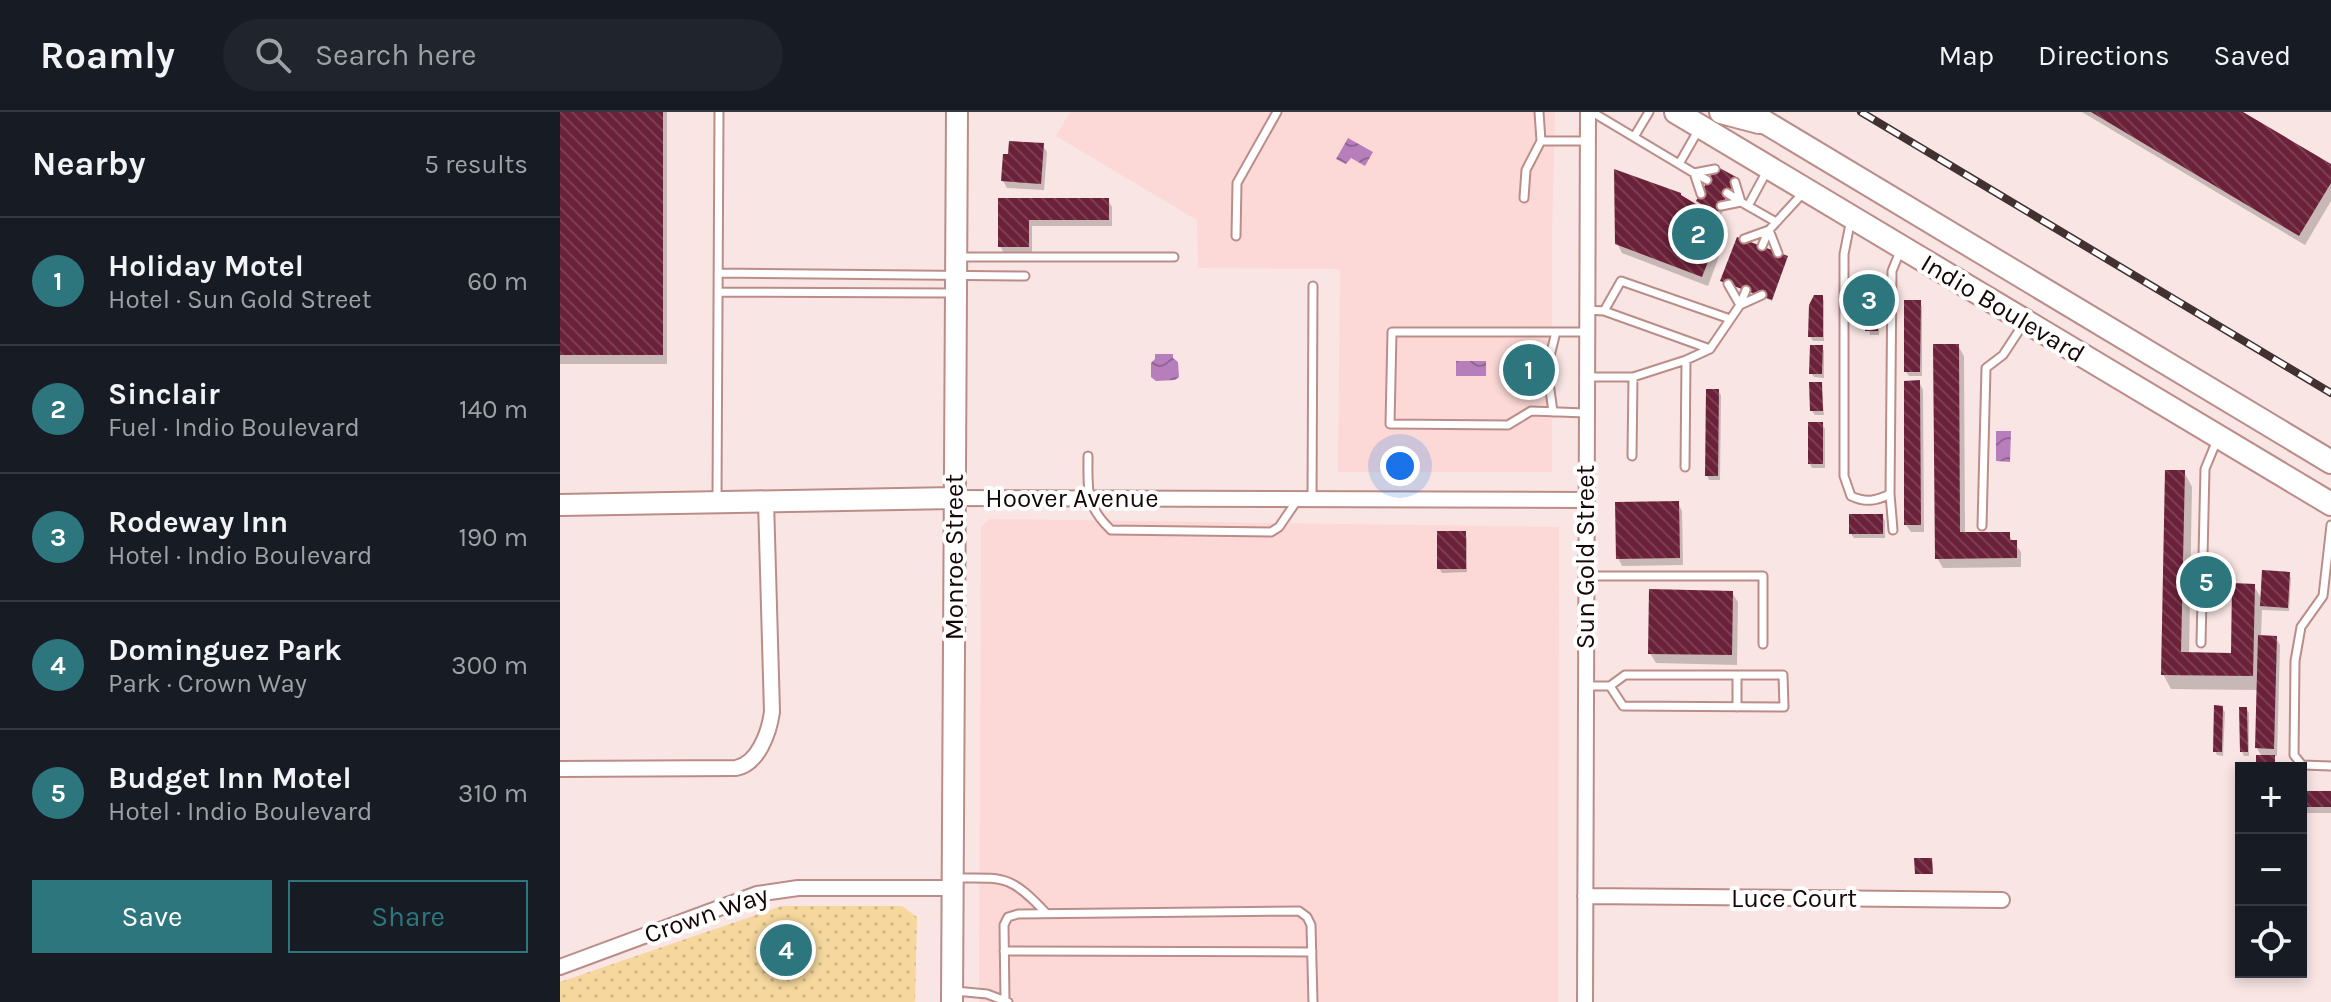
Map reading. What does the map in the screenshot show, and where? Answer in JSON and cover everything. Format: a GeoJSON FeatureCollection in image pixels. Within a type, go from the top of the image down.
{"type":"FeatureCollection","features":[{"type":"Feature","properties":{"kind":"main road","name":"Monroe Street"},"geometry":{"type":"LineString","coordinates":[[952,996],[957,112]]}},
{"type":"Feature","properties":{"kind":"main road","name":"Indio Boulevard"},"geometry":{"type":"LineString","coordinates":[[1676,112],[2331,504]]}},
{"type":"Feature","properties":{"kind":"main road"},"geometry":{"type":"LineString","coordinates":[[1721,112],[1768,124]]}},
{"type":"Feature","properties":{"kind":"main road","name":"Indio Boulevard"},"geometry":{"type":"LineString","coordinates":[[1748,112],[2331,462]]}},
{"type":"Feature","properties":{"kind":"main road","name":"Hoover Avenue"},"geometry":{"type":"LineString","coordinates":[[560,505],[954,498]]}},
{"type":"Feature","properties":{"kind":"street","name":"Sun Gold Street"},"geometry":{"type":"LineString","coordinates":[[1585,1002],[1585,500],[1590,112]]}},
{"type":"Feature","properties":{"kind":"street","name":"Hoover Avenue"},"geometry":{"type":"LineString","coordinates":[[954,498],[1585,500]]}},
{"type":"Feature","properties":{"kind":"street"},"geometry":{"type":"LineString","coordinates":[[560,769],[736,768],[753,761],[772,712],[766,501]]}},
{"type":"Feature","properties":{"kind":"street","name":"Crown Way"},"geometry":{"type":"LineString","coordinates":[[560,967],[727,903],[779,889],[953,883]]}},
{"type":"Feature","properties":{"kind":"street","name":"Luce Court"},"geometry":{"type":"LineString","coordinates":[[1585,896],[2002,900]]}},
{"type":"Feature","properties":{"kind":"lane"},"geometry":{"type":"LineString","coordinates":[[717,502],[719,112]]}},
{"type":"Feature","properties":{"kind":"lane"},"geometry":{"type":"LineString","coordinates":[[1236,236],[1237,183],[1277,112]]}},
{"type":"Feature","properties":{"kind":"lane"},"geometry":{"type":"LineString","coordinates":[[1524,198],[1526,170],[1541,141],[1539,112]]}},
{"type":"Feature","properties":{"kind":"lane"},"geometry":{"type":"LineString","coordinates":[[1590,112],[1707,180]]}},
{"type":"Feature","properties":{"kind":"lane"},"geometry":{"type":"LineString","coordinates":[[1634,137],[1649,112]]}},
{"type":"Feature","properties":{"kind":"lane"},"geometry":{"type":"LineString","coordinates":[[1679,164],[1701,127]]}},
{"type":"Feature","properties":{"kind":"lane"},"geometry":{"type":"LineString","coordinates":[[1541,141],[1588,141]]}},
{"type":"Feature","properties":{"kind":"lane"},"geometry":{"type":"LineString","coordinates":[[1745,204],[1769,168]]}},
{"type":"Feature","properties":{"kind":"lane"},"geometry":{"type":"LineString","coordinates":[[1694,173],[1715,169]]}},
{"type":"Feature","properties":{"kind":"lane"},"geometry":{"type":"LineString","coordinates":[[1694,173],[1701,194]]}},
{"type":"Feature","properties":{"kind":"lane"},"geometry":{"type":"LineString","coordinates":[[1735,182],[1745,204]]}},
{"type":"Feature","properties":{"kind":"lane"},"geometry":{"type":"LineString","coordinates":[[1762,246],[1769,230],[1806,190]]}},
{"type":"Feature","properties":{"kind":"lane"},"geometry":{"type":"LineString","coordinates":[[1727,193],[1776,222]]}},
{"type":"Feature","properties":{"kind":"lane"},"geometry":{"type":"LineString","coordinates":[[1721,206],[1745,204]]}},
{"type":"Feature","properties":{"kind":"lane"},"geometry":{"type":"LineString","coordinates":[[1851,217],[1844,254],[1844,476],[1851,496],[1862,501],[1878,500],[1890,494]]}},
{"type":"Feature","properties":{"kind":"lane"},"geometry":{"type":"LineString","coordinates":[[1744,239],[1769,230]]}},
{"type":"Feature","properties":{"kind":"lane"},"geometry":{"type":"LineString","coordinates":[[1769,230],[1778,253]]}},
{"type":"Feature","properties":{"kind":"lane"},"geometry":{"type":"LineString","coordinates":[[1893,530],[1890,494],[1892,271],[1902,247]]}},
{"type":"Feature","properties":{"kind":"lane"},"geometry":{"type":"LineString","coordinates":[[718,292],[1174,257]]}},
{"type":"Feature","properties":{"kind":"lane"},"geometry":{"type":"LineString","coordinates":[[718,273],[1025,276]]}},
{"type":"Feature","properties":{"kind":"lane"},"geometry":{"type":"LineString","coordinates":[[1604,311],[1621,281],[1730,319]]}},
{"type":"Feature","properties":{"kind":"lane"},"geometry":{"type":"LineString","coordinates":[[1728,284],[1740,305]]}},
{"type":"Feature","properties":{"kind":"lane"},"geometry":{"type":"LineString","coordinates":[[1088,456],[1088,498],[1096,515],[1111,530],[1271,532],[1279,527],[1305,499],[1313,286]]}},
{"type":"Feature","properties":{"kind":"lane"},"geometry":{"type":"LineString","coordinates":[[1586,377],[1633,377],[1710,349],[1740,305],[1746,290]]}},
{"type":"Feature","properties":{"kind":"lane"},"geometry":{"type":"LineString","coordinates":[[1740,305],[1762,295]]}},
{"type":"Feature","properties":{"kind":"lane"},"geometry":{"type":"LineString","coordinates":[[1587,310],[1604,311],[1710,349]]}},
{"type":"Feature","properties":{"kind":"lane"},"geometry":{"type":"LineString","coordinates":[[1982,526],[1986,368],[2003,355],[2025,321]]}},
{"type":"Feature","properties":{"kind":"lane"},"geometry":{"type":"LineString","coordinates":[[1586,332],[1392,332],[1390,424],[1508,425],[1531,411],[1586,413]]}},
{"type":"Feature","properties":{"kind":"lane"},"geometry":{"type":"LineString","coordinates":[[1553,412],[1547,368],[1556,332]]}},
{"type":"Feature","properties":{"kind":"lane"},"geometry":{"type":"LineString","coordinates":[[1685,467],[1686,360]]}},
{"type":"Feature","properties":{"kind":"lane"},"geometry":{"type":"LineString","coordinates":[[1632,456],[1633,377]]}},
{"type":"Feature","properties":{"kind":"lane"},"geometry":{"type":"LineString","coordinates":[[2201,643],[2205,469],[2219,437]]}},
{"type":"Feature","properties":{"kind":"lane"},"geometry":{"type":"LineString","coordinates":[[2331,525],[2323,596],[2301,627],[2295,661],[2294,740],[2294,755],[2302,765],[2331,766]]}},
{"type":"Feature","properties":{"kind":"lane"},"geometry":{"type":"LineString","coordinates":[[1585,576],[1763,576],[1763,644]]}},
{"type":"Feature","properties":{"kind":"lane"},"geometry":{"type":"LineString","coordinates":[[1585,686],[1610,686],[1625,675],[1783,675],[1784,707],[1623,706],[1610,686]]}},
{"type":"Feature","properties":{"kind":"lane"},"geometry":{"type":"LineString","coordinates":[[1737,675],[1737,707]]}},
{"type":"Feature","properties":{"kind":"lane"},"geometry":{"type":"LineString","coordinates":[[953,883],[996,878],[1010,882],[1021,886],[1046,913]]}},
{"type":"Feature","properties":{"kind":"lane"},"geometry":{"type":"LineString","coordinates":[[952,996],[987,994],[1006,1002],[1004,925],[1008,917],[1018,914],[1299,911],[1311,925],[1313,1002]]}},
{"type":"Feature","properties":{"kind":"lane"},"geometry":{"type":"LineString","coordinates":[[1004,951],[1312,952]]}},
{"type":"Feature","properties":{"kind":"shaded area"},"geometry":{"type":"Polygon","coordinates":[[[1070,112],[1555,112],[1552,472],[1338,472],[1340,269],[1198,268],[1197,220],[1056,136],[1070,112]]]}},
{"type":"Feature","properties":{"kind":"shaded area"},"geometry":{"type":"Polygon","coordinates":[[[990,519],[1559,527],[1558,1002],[979,1002],[981,527],[990,519]]]}},
{"type":"Feature","properties":{"kind":"shaded area"},"geometry":{"type":"Polygon","coordinates":[[[782,906],[902,906],[917,917],[915,1002],[560,1002],[560,982],[782,906]]]}},
{"type":"Feature","properties":{"kind":"water"},"geometry":{"type":"Polygon","coordinates":[[[1348,138],[1373,152],[1365,166],[1351,158],[1346,164],[1336,159],[1348,138]]]}},
{"type":"Feature","properties":{"kind":"water"},"geometry":{"type":"Polygon","coordinates":[[[1155,354],[1173,354],[1178,362],[1179,377],[1156,381],[1151,377],[1155,354]]]}},
{"type":"Feature","properties":{"kind":"water"},"geometry":{"type":"Polygon","coordinates":[[[1456,361],[1486,361],[1486,376],[1456,376],[1456,361]]]}},
{"type":"Feature","properties":{"kind":"water"},"geometry":{"type":"Polygon","coordinates":[[[1996,431],[2011,431],[2010,462],[1996,461],[1996,431]]]}},
{"type":"Feature","properties":{"kind":"building"},"geometry":{"type":"Polygon","coordinates":[[[560,112],[663,112],[663,355],[560,355],[560,112]]]}},
{"type":"Feature","properties":{"kind":"building"},"geometry":{"type":"Polygon","coordinates":[[[2091,112],[2243,112],[2331,164],[2331,183],[2299,236],[2091,112]]]}},
{"type":"Feature","properties":{"kind":"building"},"geometry":{"type":"Polygon","coordinates":[[[1009,141],[1044,143],[1041,184],[1001,181],[1003,154],[1008,154],[1009,141]]]}},
{"type":"Feature","properties":{"kind":"building"},"geometry":{"type":"Polygon","coordinates":[[[1716,166],[1738,178],[1717,213],[1696,201],[1716,166]]]}},
{"type":"Feature","properties":{"kind":"building"},"geometry":{"type":"Polygon","coordinates":[[[1614,169],[1681,193],[1724,221],[1702,277],[1615,244],[1614,169]]]}},
{"type":"Feature","properties":{"kind":"building"},"geometry":{"type":"Polygon","coordinates":[[[998,198],[1109,198],[1109,220],[1029,220],[1029,247],[998,247],[998,198]]]}},
{"type":"Feature","properties":{"kind":"building"},"geometry":{"type":"Polygon","coordinates":[[[1737,237],[1788,256],[1772,300],[1720,281],[1737,237]]]}},
{"type":"Feature","properties":{"kind":"building"},"geometry":{"type":"Polygon","coordinates":[[[1851,294],[1879,295],[1878,331],[1865,331],[1866,319],[1851,319],[1851,294]]]}},
{"type":"Feature","properties":{"kind":"building"},"geometry":{"type":"Polygon","coordinates":[[[1814,295],[1823,295],[1823,337],[1808,337],[1809,305],[1814,295]]]}},
{"type":"Feature","properties":{"kind":"building"},"geometry":{"type":"Polygon","coordinates":[[[1904,300],[1921,300],[1920,372],[1904,372],[1904,300]]]}},
{"type":"Feature","properties":{"kind":"building"},"geometry":{"type":"Polygon","coordinates":[[[1933,344],[1959,344],[1960,532],[2010,532],[2010,540],[2017,540],[2017,558],[1935,559],[1933,344]]]}},
{"type":"Feature","properties":{"kind":"building"},"geometry":{"type":"Polygon","coordinates":[[[1810,345],[1823,345],[1822,374],[1809,374],[1810,345]]]}},
{"type":"Feature","properties":{"kind":"building"},"geometry":{"type":"Polygon","coordinates":[[[1920,380],[1921,525],[1904,525],[1904,381],[1920,380]]]}},
{"type":"Feature","properties":{"kind":"building"},"geometry":{"type":"Polygon","coordinates":[[[1809,382],[1822,382],[1823,411],[1810,411],[1809,382]]]}},
{"type":"Feature","properties":{"kind":"building"},"geometry":{"type":"Polygon","coordinates":[[[1706,389],[1719,389],[1718,476],[1705,476],[1706,389]]]}},
{"type":"Feature","properties":{"kind":"building"},"geometry":{"type":"Polygon","coordinates":[[[1808,422],[1823,422],[1823,464],[1808,464],[1808,422]]]}},
{"type":"Feature","properties":{"kind":"building"},"geometry":{"type":"Polygon","coordinates":[[[2165,470],[2185,470],[2181,652],[2231,653],[2232,583],[2255,584],[2253,676],[2161,675],[2165,470]]]}},
{"type":"Feature","properties":{"kind":"building"},"geometry":{"type":"Polygon","coordinates":[[[1679,501],[1680,558],[1616,559],[1615,502],[1679,501]]]}},
{"type":"Feature","properties":{"kind":"building"},"geometry":{"type":"Polygon","coordinates":[[[1849,514],[1883,514],[1883,534],[1849,534],[1849,514]]]}},
{"type":"Feature","properties":{"kind":"building"},"geometry":{"type":"Polygon","coordinates":[[[1437,531],[1466,531],[1466,569],[1437,569],[1437,531]]]}},
{"type":"Feature","properties":{"kind":"building"},"geometry":{"type":"Polygon","coordinates":[[[2262,570],[2290,572],[2288,608],[2260,606],[2262,570]]]}},
{"type":"Feature","properties":{"kind":"building"},"geometry":{"type":"Polygon","coordinates":[[[1649,589],[1733,591],[1732,655],[1648,654],[1649,589]]]}},
{"type":"Feature","properties":{"kind":"building"},"geometry":{"type":"Polygon","coordinates":[[[2258,635],[2277,636],[2274,749],[2255,748],[2258,635]]]}},
{"type":"Feature","properties":{"kind":"building"},"geometry":{"type":"Polygon","coordinates":[[[2214,705],[2223,706],[2222,752],[2213,752],[2214,705]]]}},
{"type":"Feature","properties":{"kind":"building"},"geometry":{"type":"Polygon","coordinates":[[[2239,707],[2247,707],[2248,752],[2240,752],[2239,707]]]}},
{"type":"Feature","properties":{"kind":"building"},"geometry":{"type":"Polygon","coordinates":[[[2256,755],[2275,755],[2275,762],[2256,762],[2256,755]]]}},
{"type":"Feature","properties":{"kind":"building"},"geometry":{"type":"Polygon","coordinates":[[[2307,791],[2331,791],[2331,807],[2307,807],[2307,791]]]}},
{"type":"Feature","properties":{"kind":"building"},"geometry":{"type":"Polygon","coordinates":[[[1914,858],[1932,858],[1933,874],[1915,874],[1914,858]]]}},
{"type":"Feature","properties":{"kind":"railway"},"geometry":{"type":"LineString","coordinates":[[1861,112],[2331,393]]}},
{"type":"Feature","properties":{"kind":"place","name":"Sinclair"},"geometry":{"type":"Point","coordinates":[1698,234]}},
{"type":"Feature","properties":{"kind":"place","name":"Rodeway Inn"},"geometry":{"type":"Point","coordinates":[1869,300]}},
{"type":"Feature","properties":{"kind":"place","name":"Holiday Motel"},"geometry":{"type":"Point","coordinates":[1529,370]}},
{"type":"Feature","properties":{"kind":"place","name":"Budget Inn Motel"},"geometry":{"type":"Point","coordinates":[2206,582]}},
{"type":"Feature","properties":{"kind":"place","name":"Dominguez Park"},"geometry":{"type":"Point","coordinates":[786,950]}}]}
